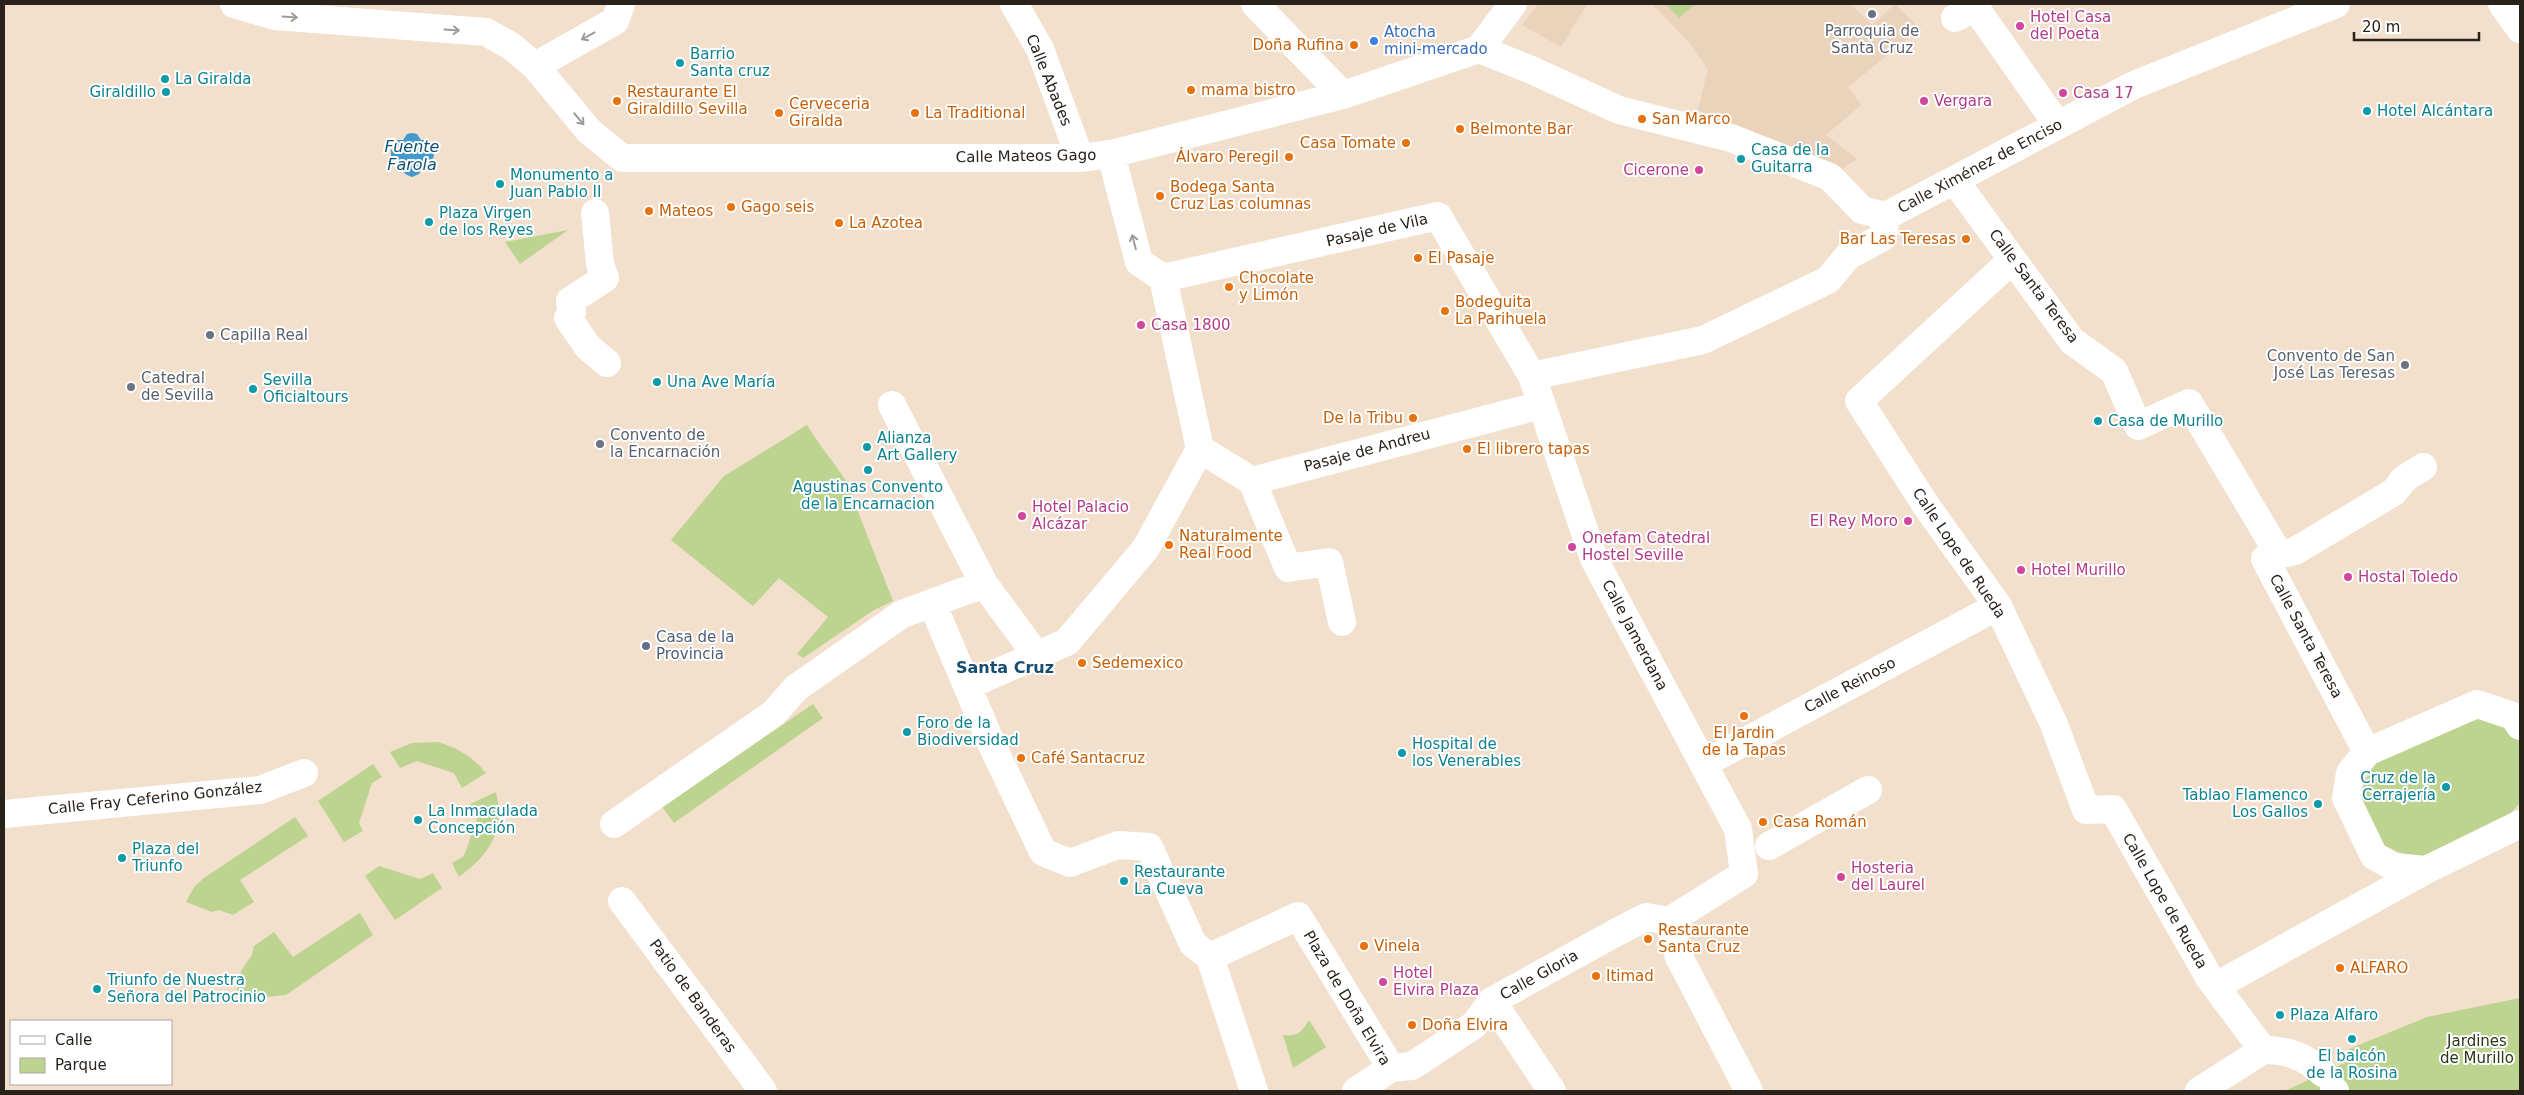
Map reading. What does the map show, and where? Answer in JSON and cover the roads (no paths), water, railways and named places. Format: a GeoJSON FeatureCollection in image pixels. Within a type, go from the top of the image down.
{"type":"FeatureCollection","features":[{"type":"Feature","properties":{"kind":"street"},"geometry":{"type":"LineString","coordinates":[[238,6],[275,16],[486,32],[511,46],[534,66],[615,21],[621,4]]}},
{"type":"Feature","properties":{"kind":"street","name":"Calle Abades"},"geometry":{"type":"LineString","coordinates":[[1014,4],[1040,49],[1080,158]]}},
{"type":"Feature","properties":{"kind":"street"},"geometry":{"type":"LineString","coordinates":[[1255,4],[1343,95]]}},
{"type":"Feature","properties":{"kind":"street"},"geometry":{"type":"LineString","coordinates":[[1512,4],[1479,49],[1529,69],[1619,110],[1730,138],[1830,177],[1862,210],[1886,216]]}},
{"type":"Feature","properties":{"kind":"street","name":"Calle Ximénez de Enciso"},"geometry":{"type":"LineString","coordinates":[[1532,376],[1703,340],[1828,280],[1848,256],[1884,237],[1886,216],[1955,181],[2057,124],[2134,85],[2336,4]]}},
{"type":"Feature","properties":{"kind":"street"},"geometry":{"type":"LineString","coordinates":[[2502,4],[2520,29]]}},
{"type":"Feature","properties":{"kind":"street"},"geometry":{"type":"LineString","coordinates":[[1955,18],[1975,7],[2057,124]]}},
{"type":"Feature","properties":{"kind":"street","name":"Calle Mateos Gago"},"geometry":{"type":"LineString","coordinates":[[534,66],[589,131],[622,158],[1080,158],[1111,154],[1343,95],[1479,49]]}},
{"type":"Feature","properties":{"kind":"street"},"geometry":{"type":"LineString","coordinates":[[967,686],[1068,642],[1146,548],[1200,449],[1163,278],[1139,262],[1111,154]]}},
{"type":"Feature","properties":{"kind":"street","name":"Calle Santa Teresa"},"geometry":{"type":"LineString","coordinates":[[1955,181],[2072,341],[2114,371],[2138,426],[2189,403],[2277,551],[2264,559],[2367,752]]}},
{"type":"Feature","properties":{"kind":"street"},"geometry":{"type":"LineString","coordinates":[[595,213],[600,264],[605,278],[570,301],[572,312],[568,318],[588,347],[607,363]]}},
{"type":"Feature","properties":{"kind":"street","name":"Pasaje de Vila"},"geometry":{"type":"LineString","coordinates":[[1163,278],[1438,216],[1532,376]]}},
{"type":"Feature","properties":{"kind":"street","name":"Calle Lope de Rueda"},"geometry":{"type":"LineString","coordinates":[[2012,260],[1859,400],[1927,507],[1998,606],[2053,722],[2086,810],[2113,809],[2213,983]]}},
{"type":"Feature","properties":{"kind":"street","name":"Calle Jamerdana"},"geometry":{"type":"LineString","coordinates":[[1532,376],[1594,559],[1738,828],[1744,874],[1669,921]]}},
{"type":"Feature","properties":{"kind":"street"},"geometry":{"type":"LineString","coordinates":[[892,405],[984,584],[1037,656]]}},
{"type":"Feature","properties":{"kind":"street","name":"Pasaje de Andreu"},"geometry":{"type":"LineString","coordinates":[[1252,481],[1541,405]]}},
{"type":"Feature","properties":{"kind":"street"},"geometry":{"type":"LineString","coordinates":[[1200,449],[1252,481],[1288,568],[1329,562],[1342,622]]}},
{"type":"Feature","properties":{"kind":"street"},"geometry":{"type":"LineString","coordinates":[[2277,551],[2287,553],[2295,551],[2394,492],[2404,479],[2422,468]]}},
{"type":"Feature","properties":{"kind":"street"},"geometry":{"type":"LineString","coordinates":[[614,824],[774,713],[796,688],[902,614],[984,584]]}},
{"type":"Feature","properties":{"kind":"street"},"geometry":{"type":"LineString","coordinates":[[932,603],[992,745],[1043,852],[1070,863],[1118,845],[1149,847],[1193,944],[1210,957],[1254,1091]]}},
{"type":"Feature","properties":{"kind":"street","name":"Calle Reinoso"},"geometry":{"type":"LineString","coordinates":[[1703,764],[1998,606]]}},
{"type":"Feature","properties":{"kind":"street"},"geometry":{"type":"LineString","coordinates":[[2426,870],[2394,867],[2374,856],[2346,798],[2350,774],[2367,752],[2477,704],[2513,716],[2520,726]]}},
{"type":"Feature","properties":{"kind":"street","name":"Calle Fray Ceferino González"},"geometry":{"type":"LineString","coordinates":[[4,814],[260,790],[304,774]]}},
{"type":"Feature","properties":{"kind":"street"},"geometry":{"type":"LineString","coordinates":[[1769,846],[1868,790]]}},
{"type":"Feature","properties":{"kind":"street"},"geometry":{"type":"LineString","coordinates":[[2263,1050],[2213,983],[2426,870],[2520,824]]}},
{"type":"Feature","properties":{"kind":"street","name":"Patio de Banderas"},"geometry":{"type":"LineString","coordinates":[[622,901],[763,1091]]}},
{"type":"Feature","properties":{"kind":"street","name":"Plaza de Doña Elvira"},"geometry":{"type":"LineString","coordinates":[[1210,957],[1298,916],[1391,1068],[1356,1091]]}},
{"type":"Feature","properties":{"kind":"street","name":"Calle Gloria"},"geometry":{"type":"LineString","coordinates":[[1391,1068],[1412,1066],[1474,1025],[1492,1001],[1617,932],[1646,917],[1669,921]]}},
{"type":"Feature","properties":{"kind":"street"},"geometry":{"type":"LineString","coordinates":[[1669,921],[1679,957],[1749,1091]]}},
{"type":"Feature","properties":{"kind":"street"},"geometry":{"type":"LineString","coordinates":[[1492,1001],[1552,1091]]}},
{"type":"Feature","properties":{"kind":"street"},"geometry":{"type":"LineString","coordinates":[[2198,1091],[2263,1050],[2292,1052],[2309,1061],[2331,1085]]}},
{"type":"Feature","properties":{"kind":"water","name":"Fuente Farola"},"geometry":{"type":"Polygon","coordinates":[[[407,134],[417,134],[421,140],[426,140],[426,146],[434,152],[434,157],[427,164],[427,170],[421,170],[419,174],[412,177],[405,174],[403,170],[398,170],[398,165],[391,161],[391,150],[397,146],[397,140],[403,140],[407,134]]]}},
{"type":"Feature","properties":{"kind":"place","name":"Parroquia de Santa Cruz"},"geometry":{"type":"Point","coordinates":[1872,14]}},
{"type":"Feature","properties":{"kind":"place","name":"Hotel Casa del Poeta"},"geometry":{"type":"Point","coordinates":[2020,26]}},
{"type":"Feature","properties":{"kind":"place","name":"Atocha mini-mercado"},"geometry":{"type":"Point","coordinates":[1374,41]}},
{"type":"Feature","properties":{"kind":"place","name":"Doña Rufina"},"geometry":{"type":"Point","coordinates":[1354,45]}},
{"type":"Feature","properties":{"kind":"place","name":"Barrio Santa cruz"},"geometry":{"type":"Point","coordinates":[680,63]}},
{"type":"Feature","properties":{"kind":"place","name":"La Giralda"},"geometry":{"type":"Point","coordinates":[165,79]}},
{"type":"Feature","properties":{"kind":"place","name":"mama bistro"},"geometry":{"type":"Point","coordinates":[1191,90]}},
{"type":"Feature","properties":{"kind":"place","name":"Giraldillo"},"geometry":{"type":"Point","coordinates":[166,92]}},
{"type":"Feature","properties":{"kind":"place","name":"Casa 17"},"geometry":{"type":"Point","coordinates":[2063,93]}},
{"type":"Feature","properties":{"kind":"place","name":"Restaurante El Giraldillo Sevilla"},"geometry":{"type":"Point","coordinates":[617,101]}},
{"type":"Feature","properties":{"kind":"place","name":"Vergara"},"geometry":{"type":"Point","coordinates":[1924,101]}},
{"type":"Feature","properties":{"kind":"place","name":"Hotel Alcántara"},"geometry":{"type":"Point","coordinates":[2367,111]}},
{"type":"Feature","properties":{"kind":"place","name":"Cerveceria Giralda"},"geometry":{"type":"Point","coordinates":[779,113]}},
{"type":"Feature","properties":{"kind":"place","name":"La Traditional"},"geometry":{"type":"Point","coordinates":[915,113]}},
{"type":"Feature","properties":{"kind":"place","name":"San Marco"},"geometry":{"type":"Point","coordinates":[1642,119]}},
{"type":"Feature","properties":{"kind":"place","name":"Belmonte Bar"},"geometry":{"type":"Point","coordinates":[1460,129]}},
{"type":"Feature","properties":{"kind":"place","name":"Casa Tomate"},"geometry":{"type":"Point","coordinates":[1406,143]}},
{"type":"Feature","properties":{"kind":"place","name":"Álvaro Peregil"},"geometry":{"type":"Point","coordinates":[1289,157]}},
{"type":"Feature","properties":{"kind":"place","name":"Casa de la Guitarra"},"geometry":{"type":"Point","coordinates":[1741,159]}},
{"type":"Feature","properties":{"kind":"place","name":"Cicerone"},"geometry":{"type":"Point","coordinates":[1699,170]}},
{"type":"Feature","properties":{"kind":"place","name":"Monumento a Juan Pablo II"},"geometry":{"type":"Point","coordinates":[500,184]}},
{"type":"Feature","properties":{"kind":"place","name":"Bodega Santa Cruz Las columnas"},"geometry":{"type":"Point","coordinates":[1160,196]}},
{"type":"Feature","properties":{"kind":"place","name":"Gago seis"},"geometry":{"type":"Point","coordinates":[731,207]}},
{"type":"Feature","properties":{"kind":"place","name":"Mateos"},"geometry":{"type":"Point","coordinates":[649,211]}},
{"type":"Feature","properties":{"kind":"place","name":"Plaza Virgen de los Reyes"},"geometry":{"type":"Point","coordinates":[429,222]}},
{"type":"Feature","properties":{"kind":"place","name":"La Azotea"},"geometry":{"type":"Point","coordinates":[839,223]}},
{"type":"Feature","properties":{"kind":"place","name":"Bar Las Teresas"},"geometry":{"type":"Point","coordinates":[1966,239]}},
{"type":"Feature","properties":{"kind":"place","name":"El Pasaje"},"geometry":{"type":"Point","coordinates":[1418,258]}},
{"type":"Feature","properties":{"kind":"place","name":"Chocolate y Limón"},"geometry":{"type":"Point","coordinates":[1229,287]}},
{"type":"Feature","properties":{"kind":"place","name":"Bodeguita La Parihuela"},"geometry":{"type":"Point","coordinates":[1445,311]}},
{"type":"Feature","properties":{"kind":"place","name":"Casa 1800"},"geometry":{"type":"Point","coordinates":[1141,325]}},
{"type":"Feature","properties":{"kind":"place","name":"Capilla Real"},"geometry":{"type":"Point","coordinates":[210,335]}},
{"type":"Feature","properties":{"kind":"place","name":"Convento de San José Las Teresas"},"geometry":{"type":"Point","coordinates":[2405,365]}},
{"type":"Feature","properties":{"kind":"place","name":"Una Ave María"},"geometry":{"type":"Point","coordinates":[657,382]}},
{"type":"Feature","properties":{"kind":"place","name":"Catedral de Sevilla"},"geometry":{"type":"Point","coordinates":[131,387]}},
{"type":"Feature","properties":{"kind":"place","name":"Sevilla Oficialtours"},"geometry":{"type":"Point","coordinates":[253,389]}},
{"type":"Feature","properties":{"kind":"place","name":"De la Tribu"},"geometry":{"type":"Point","coordinates":[1413,418]}},
{"type":"Feature","properties":{"kind":"place","name":"Casa de Murillo"},"geometry":{"type":"Point","coordinates":[2098,421]}},
{"type":"Feature","properties":{"kind":"place","name":"Convento de la Encarnación"},"geometry":{"type":"Point","coordinates":[600,444]}},
{"type":"Feature","properties":{"kind":"place","name":"Alianza Art Gallery"},"geometry":{"type":"Point","coordinates":[867,447]}},
{"type":"Feature","properties":{"kind":"place","name":"El librero tapas"},"geometry":{"type":"Point","coordinates":[1467,449]}},
{"type":"Feature","properties":{"kind":"place","name":"Agustinas Convento de la Encarnacion"},"geometry":{"type":"Point","coordinates":[868,470]}},
{"type":"Feature","properties":{"kind":"place","name":"Hotel Palacio Alcázar"},"geometry":{"type":"Point","coordinates":[1022,516]}},
{"type":"Feature","properties":{"kind":"place","name":"El Rey Moro"},"geometry":{"type":"Point","coordinates":[1908,521]}},
{"type":"Feature","properties":{"kind":"place","name":"Naturalmente Real Food"},"geometry":{"type":"Point","coordinates":[1169,545]}},
{"type":"Feature","properties":{"kind":"place","name":"Onefam Catedral Hostel Seville"},"geometry":{"type":"Point","coordinates":[1572,547]}},
{"type":"Feature","properties":{"kind":"place","name":"Hotel Murillo"},"geometry":{"type":"Point","coordinates":[2021,570]}},
{"type":"Feature","properties":{"kind":"place","name":"Hostal Toledo"},"geometry":{"type":"Point","coordinates":[2348,577]}},
{"type":"Feature","properties":{"kind":"place","name":"Casa de la Provincia"},"geometry":{"type":"Point","coordinates":[646,646]}},
{"type":"Feature","properties":{"kind":"place","name":"Sedemexico"},"geometry":{"type":"Point","coordinates":[1082,663]}},
{"type":"Feature","properties":{"kind":"place","name":"El Jardin de la Tapas"},"geometry":{"type":"Point","coordinates":[1744,716]}},
{"type":"Feature","properties":{"kind":"place","name":"Foro de la Biodiversidad"},"geometry":{"type":"Point","coordinates":[907,732]}},
{"type":"Feature","properties":{"kind":"place","name":"Hospital de los Venerables"},"geometry":{"type":"Point","coordinates":[1402,753]}},
{"type":"Feature","properties":{"kind":"place","name":"Café Santacruz"},"geometry":{"type":"Point","coordinates":[1021,758]}},
{"type":"Feature","properties":{"kind":"place","name":"Cruz de la Cerrajería"},"geometry":{"type":"Point","coordinates":[2446,787]}},
{"type":"Feature","properties":{"kind":"place","name":"Tablao Flamenco Los Gallos"},"geometry":{"type":"Point","coordinates":[2318,804]}},
{"type":"Feature","properties":{"kind":"place","name":"La Inmaculada Concepción"},"geometry":{"type":"Point","coordinates":[418,820]}},
{"type":"Feature","properties":{"kind":"place","name":"Casa Román"},"geometry":{"type":"Point","coordinates":[1763,822]}},
{"type":"Feature","properties":{"kind":"place","name":"Plaza del Triunfo"},"geometry":{"type":"Point","coordinates":[122,858]}},
{"type":"Feature","properties":{"kind":"place","name":"Hosteria del Laurel"},"geometry":{"type":"Point","coordinates":[1841,877]}},
{"type":"Feature","properties":{"kind":"place","name":"Restaurante La Cueva"},"geometry":{"type":"Point","coordinates":[1124,881]}},
{"type":"Feature","properties":{"kind":"place","name":"Restaurante Santa Cruz"},"geometry":{"type":"Point","coordinates":[1648,939]}},
{"type":"Feature","properties":{"kind":"place","name":"Vinela"},"geometry":{"type":"Point","coordinates":[1364,946]}},
{"type":"Feature","properties":{"kind":"place","name":"ALFARO"},"geometry":{"type":"Point","coordinates":[2340,968]}},
{"type":"Feature","properties":{"kind":"place","name":"Itimad"},"geometry":{"type":"Point","coordinates":[1596,976]}},
{"type":"Feature","properties":{"kind":"place","name":"Hotel Elvira Plaza"},"geometry":{"type":"Point","coordinates":[1383,982]}},
{"type":"Feature","properties":{"kind":"place","name":"Triunfo de Nuestra Señora del Patrocinio"},"geometry":{"type":"Point","coordinates":[97,989]}},
{"type":"Feature","properties":{"kind":"place","name":"Plaza Alfaro"},"geometry":{"type":"Point","coordinates":[2280,1015]}},
{"type":"Feature","properties":{"kind":"place","name":"Doña Elvira"},"geometry":{"type":"Point","coordinates":[1412,1025]}},
{"type":"Feature","properties":{"kind":"place","name":"El balcón de la Rosina"},"geometry":{"type":"Point","coordinates":[2352,1039]}},
{"type":"Feature","properties":{"kind":"district","name":"Santa Cruz"},"geometry":{"type":"Point","coordinates":[1005,667]}},
{"type":"Feature","properties":{"kind":"park label","name":"Jardines de Murillo"},"geometry":{"type":"Point","coordinates":[2477,1050]}}]}
